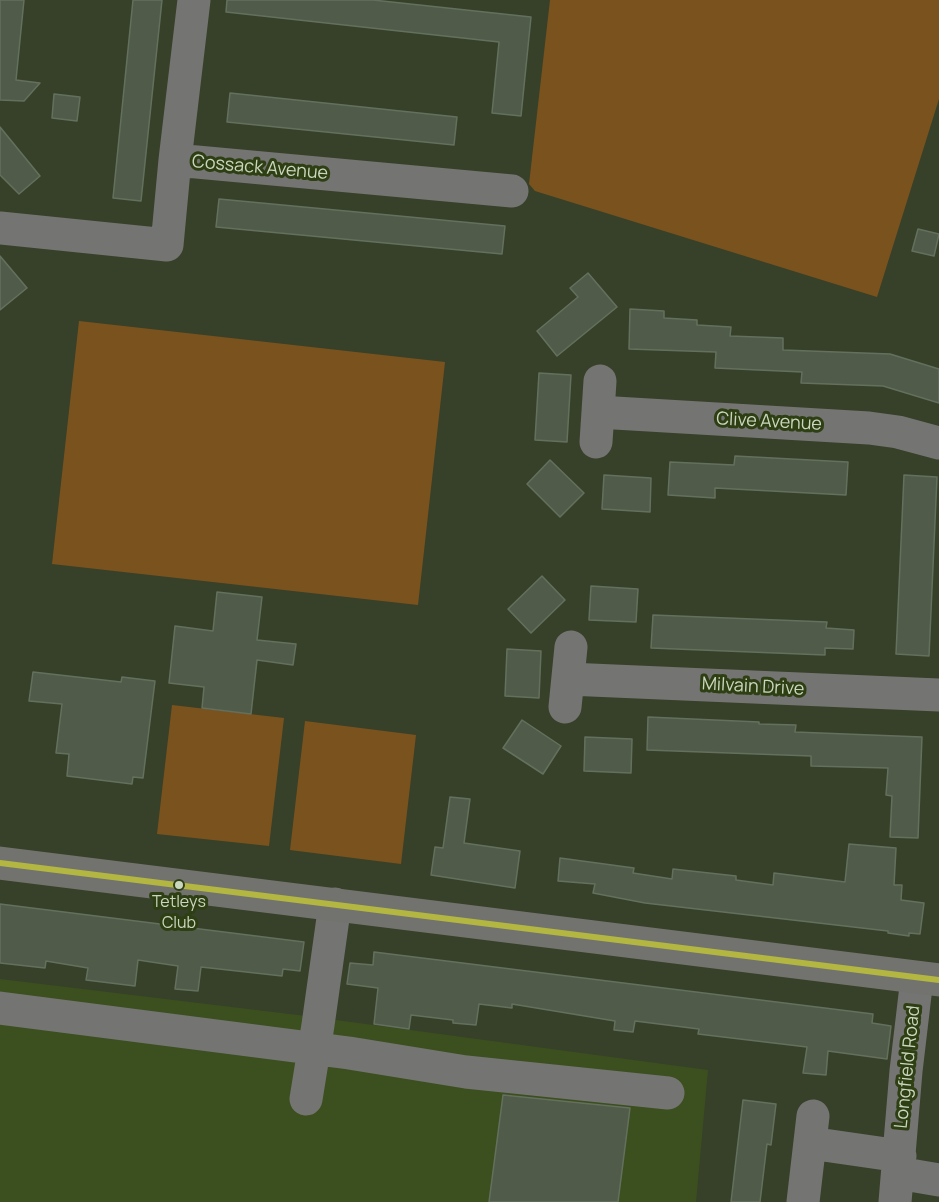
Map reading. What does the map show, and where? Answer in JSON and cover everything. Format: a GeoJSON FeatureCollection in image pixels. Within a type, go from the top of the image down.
{"type":"FeatureCollection","features":[{"type":"Feature","properties":{"kind":"main road"},"geometry":{"type":"LineString","coordinates":[[0,863],[928,979]]}},
{"type":"Feature","properties":{"kind":"street"},"geometry":{"type":"LineString","coordinates":[[175,160],[194,0]]}},
{"type":"Feature","properties":{"kind":"street","name":"Cossack Avenue"},"geometry":{"type":"LineString","coordinates":[[0,228],[167,245],[175,160],[498,182]]}},
{"type":"Feature","properties":{"kind":"street","name":"Clive Avenue"},"geometry":{"type":"LineString","coordinates":[[598,412],[868,428],[898,432],[939,443]]}},
{"type":"Feature","properties":{"kind":"street","name":"Milvain Drive"},"geometry":{"type":"LineString","coordinates":[[571,647],[566,693],[939,695]]}},
{"type":"Feature","properties":{"kind":"street"},"geometry":{"type":"LineString","coordinates":[[306,1099],[335,904]]}},
{"type":"Feature","properties":{"kind":"street","name":"Longfield Road"},"geometry":{"type":"LineString","coordinates":[[897,1177],[906,1071],[928,979]]}},
{"type":"Feature","properties":{"kind":"street"},"geometry":{"type":"LineString","coordinates":[[0,1008],[313,1048],[466,1072],[668,1093]]}},
{"type":"Feature","properties":{"kind":"street","name":"Longfield Road"},"geometry":{"type":"LineString","coordinates":[[802,1202],[811,1129],[897,1177],[939,1180]]}},
{"type":"Feature","properties":{"kind":"shaded area"},"geometry":{"type":"Polygon","coordinates":[[[550,0],[939,0],[939,99],[877,297],[535,191],[529,184],[550,0]]]}},
{"type":"Feature","properties":{"kind":"shaded area"},"geometry":{"type":"Polygon","coordinates":[[[79,321],[445,362],[418,605],[52,564],[79,321]]]}},
{"type":"Feature","properties":{"kind":"shaded area"},"geometry":{"type":"Polygon","coordinates":[[[172,705],[284,718],[269,846],[157,834],[172,705]]]}},
{"type":"Feature","properties":{"kind":"shaded area"},"geometry":{"type":"Polygon","coordinates":[[[305,721],[416,735],[401,864],[290,850],[305,721]]]}},
{"type":"Feature","properties":{"kind":"shaded area"},"geometry":{"type":"Polygon","coordinates":[[[0,979],[306,1016],[708,1070],[696,1202],[0,1202],[0,979]]]}},
{"type":"Feature","properties":{"kind":"building"},"geometry":{"type":"Polygon","coordinates":[[[0,0],[24,0],[16,80],[40,83],[24,101],[0,100],[0,0]]]}},
{"type":"Feature","properties":{"kind":"building"},"geometry":{"type":"Polygon","coordinates":[[[133,0],[162,0],[141,201],[113,198],[133,0]]]}},
{"type":"Feature","properties":{"kind":"building"},"geometry":{"type":"Polygon","coordinates":[[[227,0],[373,0],[531,17],[521,116],[492,113],[499,42],[226,12],[227,0]]]}},
{"type":"Feature","properties":{"kind":"building"},"geometry":{"type":"Polygon","coordinates":[[[230,93],[457,117],[454,145],[227,122],[230,93]]]}},
{"type":"Feature","properties":{"kind":"building"},"geometry":{"type":"Polygon","coordinates":[[[54,94],[80,97],[77,121],[52,118],[54,94]]]}},
{"type":"Feature","properties":{"kind":"building"},"geometry":{"type":"Polygon","coordinates":[[[0,127],[40,176],[19,194],[0,175],[0,127]]]}},
{"type":"Feature","properties":{"kind":"building"},"geometry":{"type":"Polygon","coordinates":[[[219,199],[505,226],[502,254],[216,227],[219,199]]]}},
{"type":"Feature","properties":{"kind":"building"},"geometry":{"type":"Polygon","coordinates":[[[918,229],[939,234],[934,256],[912,251],[918,229]]]}},
{"type":"Feature","properties":{"kind":"building"},"geometry":{"type":"Polygon","coordinates":[[[0,256],[27,288],[0,310],[0,256]]]}},
{"type":"Feature","properties":{"kind":"building"},"geometry":{"type":"Polygon","coordinates":[[[588,273],[617,307],[557,356],[537,331],[578,297],[570,288],[588,273]]]}},
{"type":"Feature","properties":{"kind":"building"},"geometry":{"type":"Polygon","coordinates":[[[630,309],[664,311],[664,318],[697,320],[697,325],[731,327],[730,336],[783,338],[783,350],[890,354],[939,369],[939,403],[883,386],[801,383],[802,372],[715,368],[716,352],[629,349],[630,309]]]}},
{"type":"Feature","properties":{"kind":"building"},"geometry":{"type":"Polygon","coordinates":[[[539,373],[571,375],[567,442],[535,440],[539,373]]]}},
{"type":"Feature","properties":{"kind":"building"},"geometry":{"type":"Polygon","coordinates":[[[735,456],[848,462],[846,495],[715,488],[715,498],[668,495],[670,462],[734,465],[735,456]]]}},
{"type":"Feature","properties":{"kind":"building"},"geometry":{"type":"Polygon","coordinates":[[[550,460],[584,493],[560,517],[527,484],[550,460]]]}},
{"type":"Feature","properties":{"kind":"building"},"geometry":{"type":"Polygon","coordinates":[[[604,475],[651,478],[650,512],[602,509],[604,475]]]}},
{"type":"Feature","properties":{"kind":"building"},"geometry":{"type":"Polygon","coordinates":[[[904,475],[937,477],[929,656],[896,654],[904,475]]]}},
{"type":"Feature","properties":{"kind":"building"},"geometry":{"type":"Polygon","coordinates":[[[542,576],[565,600],[531,633],[508,609],[542,576]]]}},
{"type":"Feature","properties":{"kind":"building"},"geometry":{"type":"Polygon","coordinates":[[[591,586],[638,589],[636,622],[589,620],[591,586]]]}},
{"type":"Feature","properties":{"kind":"building"},"geometry":{"type":"Polygon","coordinates":[[[217,592],[262,597],[257,640],[296,644],[293,665],[257,660],[251,714],[202,708],[204,687],[169,683],[175,626],[213,631],[217,592]]]}},
{"type":"Feature","properties":{"kind":"building"},"geometry":{"type":"Polygon","coordinates":[[[653,615],[827,622],[826,628],[854,630],[853,649],[825,648],[825,655],[651,648],[653,615]]]}},
{"type":"Feature","properties":{"kind":"building"},"geometry":{"type":"Polygon","coordinates":[[[507,649],[541,651],[539,698],[505,696],[507,649]]]}},
{"type":"Feature","properties":{"kind":"building"},"geometry":{"type":"Polygon","coordinates":[[[33,672],[121,682],[122,677],[155,681],[143,778],[133,777],[132,784],[67,776],[69,754],[56,753],[62,704],[29,701],[33,672]]]}},
{"type":"Feature","properties":{"kind":"building"},"geometry":{"type":"Polygon","coordinates":[[[648,717],[796,725],[795,732],[922,737],[918,838],[890,837],[892,796],[886,795],[888,768],[811,766],[811,756],[647,750],[648,717]]]}},
{"type":"Feature","properties":{"kind":"building"},"geometry":{"type":"Polygon","coordinates":[[[522,720],[561,746],[543,774],[503,748],[522,720]]]}},
{"type":"Feature","properties":{"kind":"building"},"geometry":{"type":"Polygon","coordinates":[[[585,737],[632,739],[631,773],[584,771],[585,737]]]}},
{"type":"Feature","properties":{"kind":"building"},"geometry":{"type":"Polygon","coordinates":[[[450,797],[470,799],[464,843],[520,851],[515,888],[431,875],[435,847],[443,848],[450,797]]]}},
{"type":"Feature","properties":{"kind":"building"},"geometry":{"type":"Polygon","coordinates":[[[849,844],[896,848],[894,885],[902,885],[901,900],[924,903],[920,934],[909,933],[909,936],[888,933],[888,931],[645,903],[593,893],[595,884],[558,881],[560,858],[634,868],[633,873],[672,879],[673,869],[736,876],[736,880],[773,885],[774,873],[845,882],[849,844]]]}},
{"type":"Feature","properties":{"kind":"building"},"geometry":{"type":"Polygon","coordinates":[[[0,904],[304,942],[300,971],[283,969],[282,976],[201,967],[198,991],[175,989],[178,966],[138,960],[135,986],[86,980],[88,968],[46,961],[45,968],[0,963],[0,904]]]}},
{"type":"Feature","properties":{"kind":"building"},"geometry":{"type":"Polygon","coordinates":[[[374,952],[873,1014],[872,1023],[891,1026],[887,1059],[828,1051],[826,1075],[803,1073],[807,1047],[698,1034],[699,1029],[635,1021],[633,1032],[614,1030],[615,1021],[512,1004],[512,1008],[479,1004],[476,1025],[411,1015],[409,1029],[374,1024],[378,988],[347,984],[350,963],[373,965],[374,952]]]}},
{"type":"Feature","properties":{"kind":"building"},"geometry":{"type":"Polygon","coordinates":[[[503,1095],[630,1108],[618,1202],[489,1202],[503,1095]]]}},
{"type":"Feature","properties":{"kind":"building"},"geometry":{"type":"Polygon","coordinates":[[[743,1100],[776,1104],[771,1145],[767,1144],[760,1202],[731,1202],[743,1100]]]}},
{"type":"Feature","properties":{"kind":"transit line"},"geometry":{"type":"LineString","coordinates":[[0,863],[939,980]]}},
{"type":"Feature","properties":{"kind":"place","name":"Tetleys Club"},"geometry":{"type":"Point","coordinates":[179,885]}}]}
